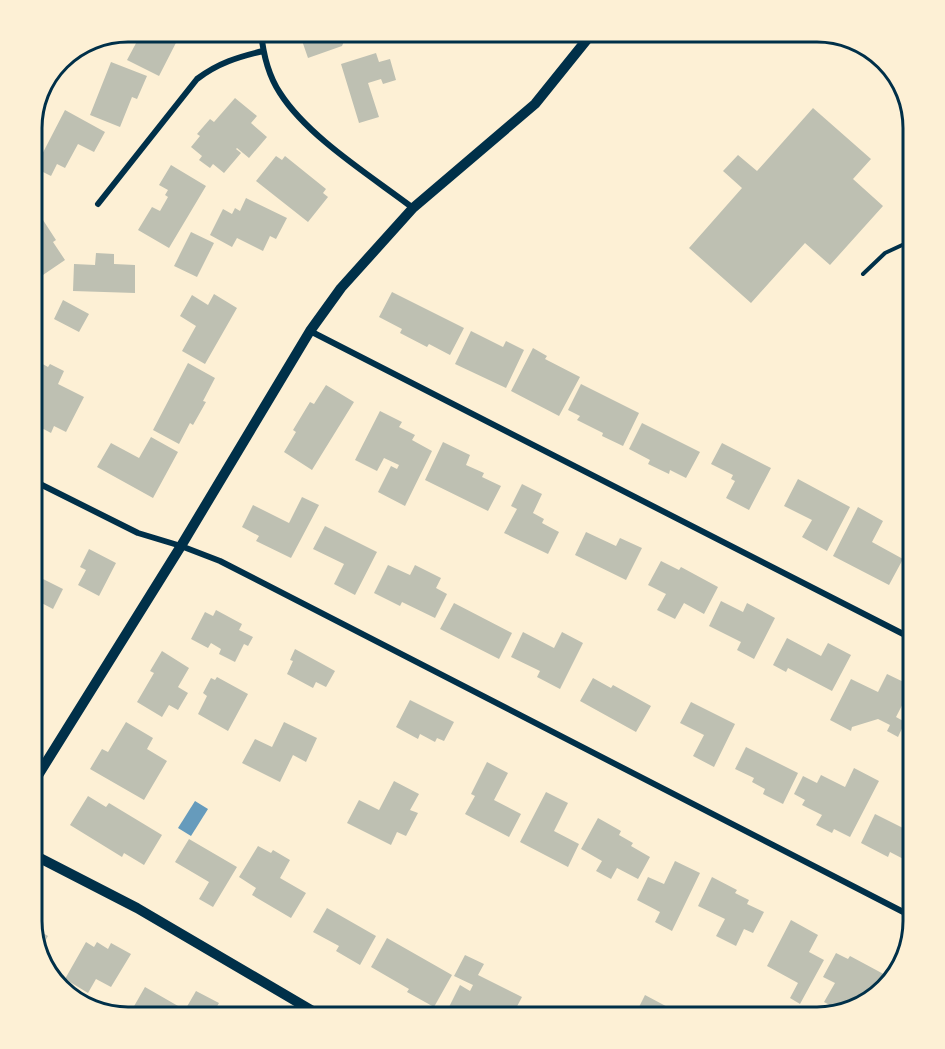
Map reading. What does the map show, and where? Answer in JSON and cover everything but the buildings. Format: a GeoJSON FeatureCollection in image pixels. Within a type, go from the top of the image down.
{"type":"FeatureCollection","features":[{"type":"Feature","properties":{"kind":"street"},"geometry":{"type":"LineString","coordinates":[[262,42],[263,51],[279,92],[294,111],[338,151],[413,207]]}},
{"type":"Feature","properties":{"kind":"street"},"geometry":{"type":"LineString","coordinates":[[42,769],[181,546],[310,331],[341,288],[413,207],[535,104],[585,42]]}},
{"type":"Feature","properties":{"kind":"street"},"geometry":{"type":"LineString","coordinates":[[98,204],[197,79],[211,68],[227,60],[263,51]]}},
{"type":"Feature","properties":{"kind":"street"},"geometry":{"type":"LineString","coordinates":[[310,331],[903,633]]}},
{"type":"Feature","properties":{"kind":"street"},"geometry":{"type":"LineString","coordinates":[[42,485],[138,533],[220,561],[903,911]]}},
{"type":"Feature","properties":{"kind":"street"},"geometry":{"type":"LineString","coordinates":[[42,859],[137,908],[306,1007]]}},
{"type":"Feature","properties":{"kind":"path"},"geometry":{"type":"LineString","coordinates":[[862,274],[885,253],[903,245]]}},
{"type":"Feature","properties":{"kind":"water"},"geometry":{"type":"Polygon","coordinates":[[[195,801],[208,809],[191,836],[178,828],[195,801]]]}}]}
